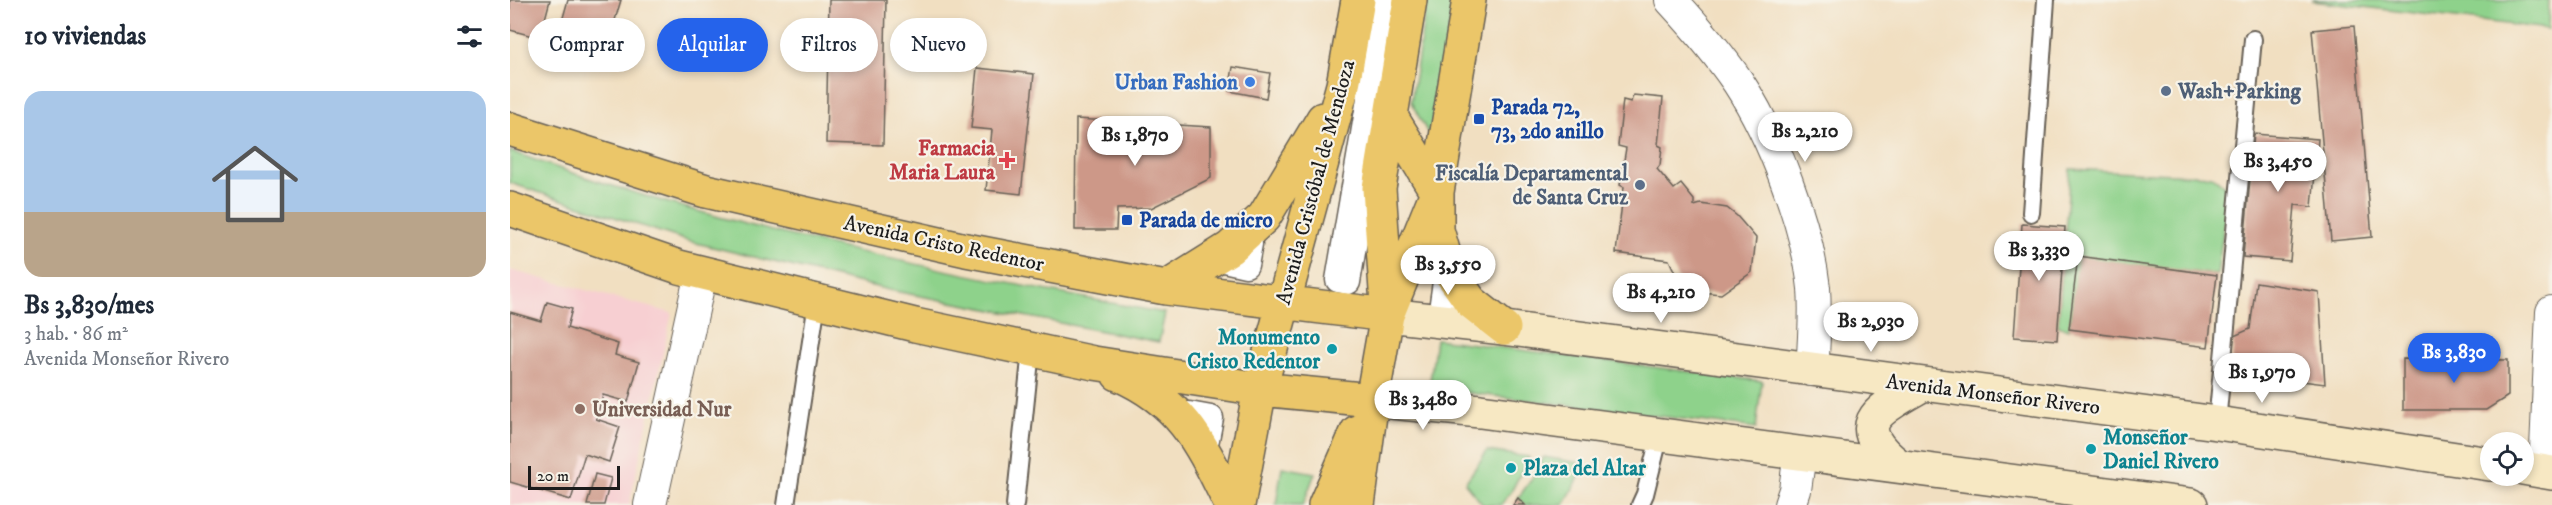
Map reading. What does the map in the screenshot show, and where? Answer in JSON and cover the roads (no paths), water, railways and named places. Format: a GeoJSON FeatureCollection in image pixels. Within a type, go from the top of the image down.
{"type":"FeatureCollection","features":[{"type":"Feature","properties":{"kind":"main road","name":"Avenida Cristóbal de Mendoza"},"geometry":{"type":"LineString","coordinates":[[1238,505],[1260,389],[1343,85],[1358,0]]}},
{"type":"Feature","properties":{"kind":"main road"},"geometry":{"type":"LineString","coordinates":[[1388,315],[1379,188],[1410,0]]}},
{"type":"Feature","properties":{"kind":"main road"},"geometry":{"type":"LineString","coordinates":[[1469,0],[1437,192],[1437,230],[1449,271],[1472,302],[1504,328]]}},
{"type":"Feature","properties":{"kind":"main road"},"geometry":{"type":"LineString","coordinates":[[1166,288],[1230,248],[1264,217],[1343,85]]}},
{"type":"Feature","properties":{"kind":"main road"},"geometry":{"type":"LineString","coordinates":[[1391,117],[1437,192]]}},
{"type":"Feature","properties":{"kind":"main road","name":"Avenida Cristo Redentor"},"geometry":{"type":"LineString","coordinates":[[510,129],[706,191],[966,250],[1166,288],[1388,315]]}},
{"type":"Feature","properties":{"kind":"main road"},"geometry":{"type":"LineString","coordinates":[[1358,505],[1372,400],[1388,315],[1437,192]]}},
{"type":"Feature","properties":{"kind":"main road"},"geometry":{"type":"LineString","coordinates":[[510,208],[701,273],[818,302],[1094,363],[1260,389],[1660,434],[1899,466],[2091,498],[2190,505]]}},
{"type":"Feature","properties":{"kind":"main road","name":"Avenida Monseñor Rivero"},"geometry":{"type":"LineString","coordinates":[[1388,315],[1504,328],[1922,386],[2217,423],[2480,462]]}},
{"type":"Feature","properties":{"kind":"main road"},"geometry":{"type":"LineString","coordinates":[[1094,363],[1136,382],[1166,403],[1185,421],[1198,440],[1231,505]]}},
{"type":"Feature","properties":{"kind":"main road"},"geometry":{"type":"LineString","coordinates":[[1899,466],[1875,444],[1872,425],[1883,408],[1922,386]]}},
{"type":"Feature","properties":{"kind":"main road"},"geometry":{"type":"LineString","coordinates":[[1325,505],[1372,400]]}},
{"type":"Feature","properties":{"kind":"street"},"geometry":{"type":"LineString","coordinates":[[1386,0],[1338,280],[1348,282],[1396,0]]}},
{"type":"Feature","properties":{"kind":"street"},"geometry":{"type":"LineString","coordinates":[[1671,0],[1704,37],[1739,84],[1770,144],[1791,195],[1806,243],[1814,289],[1812,370]]}},
{"type":"Feature","properties":{"kind":"street"},"geometry":{"type":"LineString","coordinates":[[650,505],[701,273]]}},
{"type":"Feature","properties":{"kind":"street"},"geometry":{"type":"LineString","coordinates":[[2540,471],[2552,312]]}},
{"type":"Feature","properties":{"kind":"street"},"geometry":{"type":"LineString","coordinates":[[1790,505],[1795,490],[1800,453]]}},
{"type":"Feature","properties":{"kind":"lane"},"geometry":{"type":"LineString","coordinates":[[2031,213],[2046,0]]}},
{"type":"Feature","properties":{"kind":"lane"},"geometry":{"type":"LineString","coordinates":[[2217,423],[2253,39]]}},
{"type":"Feature","properties":{"kind":"lane"},"geometry":{"type":"LineString","coordinates":[[786,505],[807,357],[818,302]]}},
{"type":"Feature","properties":{"kind":"lane"},"geometry":{"type":"LineString","coordinates":[[1015,505],[1031,350]]}},
{"type":"Feature","properties":{"kind":"lane"},"geometry":{"type":"LineString","coordinates":[[1640,505],[1645,494],[1660,434]]}},
{"type":"Feature","properties":{"kind":"place","name":"Urban Fashion"},"geometry":{"type":"Point","coordinates":[1250,82]}},
{"type":"Feature","properties":{"kind":"place","name":"Wash+Parking"},"geometry":{"type":"Point","coordinates":[2166,91]}},
{"type":"Feature","properties":{"kind":"place","name":"Parada 72, 73, 2do anillo"},"geometry":{"type":"Point","coordinates":[1479,119]}},
{"type":"Feature","properties":{"kind":"place","name":"Farmacia Maria Laura"},"geometry":{"type":"Point","coordinates":[1007,160]}},
{"type":"Feature","properties":{"kind":"place","name":"Fiscalía Departamental de Santa Cruz"},"geometry":{"type":"Point","coordinates":[1640,185]}},
{"type":"Feature","properties":{"kind":"place","name":"Parada de micro"},"geometry":{"type":"Point","coordinates":[1127,220]}},
{"type":"Feature","properties":{"kind":"place","name":"Monumento Cristo Redentor"},"geometry":{"type":"Point","coordinates":[1332,349]}},
{"type":"Feature","properties":{"kind":"place","name":"Universidad Nur"},"geometry":{"type":"Point","coordinates":[580,409]}},
{"type":"Feature","properties":{"kind":"place","name":"Monseñor Daniel Rivero"},"geometry":{"type":"Point","coordinates":[2091,449]}},
{"type":"Feature","properties":{"kind":"place","name":"Plaza del Altar"},"geometry":{"type":"Point","coordinates":[1511,468]}}]}
